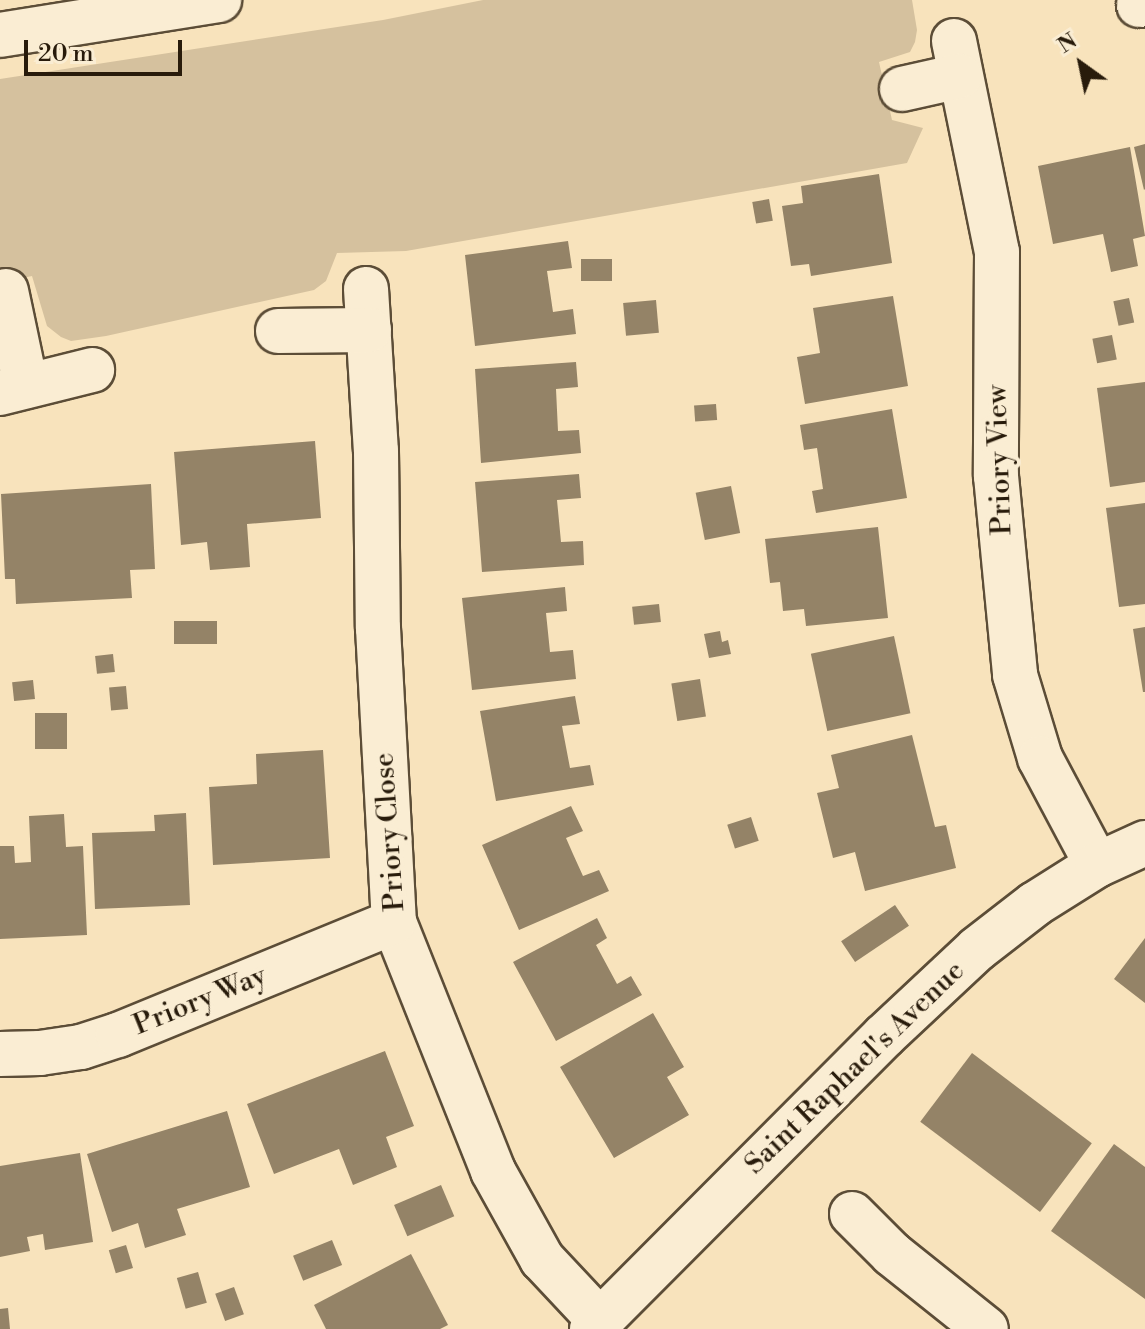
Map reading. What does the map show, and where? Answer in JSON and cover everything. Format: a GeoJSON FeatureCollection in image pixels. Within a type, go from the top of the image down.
{"type":"FeatureCollection","features":[{"type":"Feature","properties":{"kind":"street"},"geometry":{"type":"LineString","coordinates":[[0,35],[219,0]]}},
{"type":"Feature","properties":{"kind":"street","name":"Priory View"},"geometry":{"type":"LineString","coordinates":[[902,89],[957,58],[997,252],[996,476],[1015,675],[1040,758],[1097,865]]}},
{"type":"Feature","properties":{"kind":"street"},"geometry":{"type":"LineString","coordinates":[[6,291],[13,390],[92,370]]}},
{"type":"Feature","properties":{"kind":"street","name":"Priory Close"},"geometry":{"type":"LineString","coordinates":[[278,331],[367,310],[376,451],[378,628],[394,922],[493,1171],[542,1259],[596,1325]]}},
{"type":"Feature","properties":{"kind":"street","name":"Saint Raphael's Avenue"},"geometry":{"type":"LineString","coordinates":[[596,1325],[884,1036],[977,949],[1035,904],[1097,865],[1145,843]]}},
{"type":"Feature","properties":{"kind":"street","name":"Priory Way"},"geometry":{"type":"LineString","coordinates":[[0,1054],[40,1053],[81,1047],[118,1035],[394,922]]}},
{"type":"Feature","properties":{"kind":"street"},"geometry":{"type":"LineString","coordinates":[[852,1214],[892,1254],[986,1329]]}},
{"type":"Feature","properties":{"kind":"shaded area"},"geometry":{"type":"Polygon","coordinates":[[[483,0],[912,0],[917,30],[910,52],[879,62],[892,120],[923,128],[907,163],[406,251],[337,253],[326,281],[314,290],[106,336],[71,341],[61,337],[47,326],[32,276],[0,283],[0,79],[383,20],[483,0]]]}},
{"type":"Feature","properties":{"kind":"building"},"geometry":{"type":"Polygon","coordinates":[[[1145,144],[1145,189],[1144,190],[1134,147],[1145,144]]]}},
{"type":"Feature","properties":{"kind":"building"},"geometry":{"type":"Polygon","coordinates":[[[1130,147],[1145,236],[1133,239],[1138,266],[1111,272],[1103,234],[1053,244],[1038,166],[1130,147]]]}},
{"type":"Feature","properties":{"kind":"building"},"geometry":{"type":"Polygon","coordinates":[[[879,174],[892,263],[811,276],[809,264],[791,266],[782,206],[803,203],[801,186],[879,174]]]}},
{"type":"Feature","properties":{"kind":"building"},"geometry":{"type":"Polygon","coordinates":[[[769,199],[773,221],[756,224],[752,202],[769,199]]]}},
{"type":"Feature","properties":{"kind":"building"},"geometry":{"type":"Polygon","coordinates":[[[568,241],[572,268],[547,271],[553,312],[573,309],[576,334],[475,346],[465,255],[568,241]]]}},
{"type":"Feature","properties":{"kind":"building"},"geometry":{"type":"Polygon","coordinates":[[[581,259],[612,259],[612,281],[581,281],[581,259]]]}},
{"type":"Feature","properties":{"kind":"building"},"geometry":{"type":"Polygon","coordinates":[[[893,296],[908,386],[805,404],[797,357],[820,353],[813,308],[893,296]]]}},
{"type":"Feature","properties":{"kind":"building"},"geometry":{"type":"Polygon","coordinates":[[[1129,298],[1134,322],[1119,326],[1113,301],[1129,298]]]}},
{"type":"Feature","properties":{"kind":"building"},"geometry":{"type":"Polygon","coordinates":[[[656,300],[659,333],[626,336],[623,303],[656,300]]]}},
{"type":"Feature","properties":{"kind":"building"},"geometry":{"type":"Polygon","coordinates":[[[1112,335],[1117,360],[1097,363],[1092,339],[1112,335]]]}},
{"type":"Feature","properties":{"kind":"building"},"geometry":{"type":"Polygon","coordinates":[[[576,362],[578,387],[556,389],[558,431],[579,430],[581,453],[481,463],[475,369],[576,362]]]}},
{"type":"Feature","properties":{"kind":"building"},"geometry":{"type":"Polygon","coordinates":[[[1145,382],[1145,482],[1110,487],[1097,388],[1145,382]]]}},
{"type":"Feature","properties":{"kind":"building"},"geometry":{"type":"Polygon","coordinates":[[[716,404],[717,420],[695,421],[694,406],[716,404]]]}},
{"type":"Feature","properties":{"kind":"building"},"geometry":{"type":"Polygon","coordinates":[[[892,409],[907,498],[816,513],[812,491],[823,489],[817,448],[804,450],[800,425],[892,409]]]}},
{"type":"Feature","properties":{"kind":"building"},"geometry":{"type":"Polygon","coordinates":[[[315,441],[321,518],[247,524],[250,567],[210,570],[207,542],[181,545],[174,452],[315,441]]]}},
{"type":"Feature","properties":{"kind":"building"},"geometry":{"type":"Polygon","coordinates":[[[579,474],[581,498],[557,500],[561,542],[583,541],[584,565],[482,572],[475,482],[579,474]]]}},
{"type":"Feature","properties":{"kind":"building"},"geometry":{"type":"Polygon","coordinates":[[[151,484],[155,569],[130,570],[132,598],[16,604],[15,579],[5,579],[1,494],[151,484]]]}},
{"type":"Feature","properties":{"kind":"building"},"geometry":{"type":"Polygon","coordinates":[[[731,486],[740,533],[705,540],[696,493],[731,486]]]}},
{"type":"Feature","properties":{"kind":"building"},"geometry":{"type":"Polygon","coordinates":[[[1145,503],[1145,604],[1119,607],[1106,508],[1145,503]]]}},
{"type":"Feature","properties":{"kind":"building"},"geometry":{"type":"Polygon","coordinates":[[[878,527],[888,618],[806,626],[804,609],[783,611],[780,582],[770,583],[765,539],[878,527]]]}},
{"type":"Feature","properties":{"kind":"building"},"geometry":{"type":"Polygon","coordinates":[[[565,587],[567,611],[546,613],[550,652],[573,650],[576,679],[472,690],[462,598],[565,587]]]}},
{"type":"Feature","properties":{"kind":"building"},"geometry":{"type":"Polygon","coordinates":[[[659,604],[661,622],[634,625],[632,607],[659,604]]]}},
{"type":"Feature","properties":{"kind":"building"},"geometry":{"type":"Polygon","coordinates":[[[174,621],[217,621],[217,644],[174,644],[174,621]]]}},
{"type":"Feature","properties":{"kind":"building"},"geometry":{"type":"Polygon","coordinates":[[[1145,627],[1145,692],[1143,692],[1133,629],[1145,627]]]}},
{"type":"Feature","properties":{"kind":"building"},"geometry":{"type":"Polygon","coordinates":[[[720,631],[722,642],[728,640],[731,654],[709,658],[704,634],[720,631]]]}},
{"type":"Feature","properties":{"kind":"building"},"geometry":{"type":"Polygon","coordinates":[[[894,636],[910,713],[827,731],[811,654],[894,636]]]}},
{"type":"Feature","properties":{"kind":"building"},"geometry":{"type":"Polygon","coordinates":[[[113,654],[115,672],[97,674],[95,656],[113,654]]]}},
{"type":"Feature","properties":{"kind":"building"},"geometry":{"type":"Polygon","coordinates":[[[700,679],[706,717],[677,721],[671,684],[700,679]]]}},
{"type":"Feature","properties":{"kind":"building"},"geometry":{"type":"Polygon","coordinates":[[[33,680],[35,699],[14,701],[12,682],[33,680]]]}},
{"type":"Feature","properties":{"kind":"building"},"geometry":{"type":"Polygon","coordinates":[[[126,686],[128,709],[111,710],[109,687],[126,686]]]}},
{"type":"Feature","properties":{"kind":"building"},"geometry":{"type":"Polygon","coordinates":[[[575,696],[580,724],[562,726],[570,768],[590,765],[594,785],[496,801],[480,711],[575,696]]]}},
{"type":"Feature","properties":{"kind":"building"},"geometry":{"type":"Polygon","coordinates":[[[35,713],[67,713],[67,749],[35,749],[35,713]]]}},
{"type":"Feature","properties":{"kind":"building"},"geometry":{"type":"Polygon","coordinates":[[[912,735],[935,827],[946,825],[956,868],[865,891],[855,852],[833,858],[817,793],[839,788],[831,755],[912,735]]]}},
{"type":"Feature","properties":{"kind":"building"},"geometry":{"type":"Polygon","coordinates":[[[323,750],[330,858],[213,865],[209,787],[257,784],[256,754],[323,750]]]}},
{"type":"Feature","properties":{"kind":"building"},"geometry":{"type":"Polygon","coordinates":[[[571,806],[583,831],[566,838],[573,854],[583,876],[599,870],[609,891],[519,930],[482,845],[571,806]]]}},
{"type":"Feature","properties":{"kind":"building"},"geometry":{"type":"Polygon","coordinates":[[[186,813],[190,905],[95,909],[92,833],[155,831],[154,815],[186,813]]]}},
{"type":"Feature","properties":{"kind":"building"},"geometry":{"type":"Polygon","coordinates":[[[64,814],[66,847],[83,846],[87,935],[0,939],[0,846],[14,846],[15,863],[31,862],[29,816],[64,814]]]}},
{"type":"Feature","properties":{"kind":"building"},"geometry":{"type":"Polygon","coordinates":[[[751,817],[759,841],[735,849],[727,825],[751,817]]]}},
{"type":"Feature","properties":{"kind":"building"},"geometry":{"type":"Polygon","coordinates":[[[895,905],[909,926],[855,962],[841,941],[895,905]]]}},
{"type":"Feature","properties":{"kind":"building"},"geometry":{"type":"Polygon","coordinates":[[[597,918],[607,938],[596,945],[617,984],[631,976],[642,995],[556,1041],[513,962],[597,918]]]}},
{"type":"Feature","properties":{"kind":"building"},"geometry":{"type":"Polygon","coordinates":[[[1145,938],[1145,1003],[1114,979],[1145,938]]]}},
{"type":"Feature","properties":{"kind":"building"},"geometry":{"type":"Polygon","coordinates":[[[653,1013],[684,1067],[667,1077],[689,1115],[614,1158],[560,1067],[653,1013]]]}},
{"type":"Feature","properties":{"kind":"building"},"geometry":{"type":"Polygon","coordinates":[[[385,1051],[414,1126],[386,1137],[397,1167],[353,1185],[339,1149],[274,1174],[247,1104],[385,1051]]]}},
{"type":"Feature","properties":{"kind":"building"},"geometry":{"type":"Polygon","coordinates":[[[972,1053],[1092,1143],[1040,1212],[920,1122],[972,1053]]]}},
{"type":"Feature","properties":{"kind":"building"},"geometry":{"type":"Polygon","coordinates":[[[227,1111],[250,1187],[177,1209],[186,1235],[145,1248],[138,1223],[112,1232],[87,1154],[227,1111]]]}},
{"type":"Feature","properties":{"kind":"building"},"geometry":{"type":"Polygon","coordinates":[[[1114,1144],[1145,1167],[1145,1299],[1051,1231],[1114,1144]]]}},
{"type":"Feature","properties":{"kind":"building"},"geometry":{"type":"Polygon","coordinates":[[[80,1153],[93,1242],[45,1250],[43,1234],[27,1237],[30,1251],[0,1257],[0,1166],[80,1153]]]}},
{"type":"Feature","properties":{"kind":"building"},"geometry":{"type":"Polygon","coordinates":[[[441,1185],[454,1216],[407,1236],[394,1205],[441,1185]]]}},
{"type":"Feature","properties":{"kind":"building"},"geometry":{"type":"Polygon","coordinates":[[[332,1240],[342,1265],[303,1281],[293,1256],[332,1240]]]}},
{"type":"Feature","properties":{"kind":"building"},"geometry":{"type":"Polygon","coordinates":[[[126,1245],[133,1268],[116,1273],[109,1250],[126,1245]]]}},
{"type":"Feature","properties":{"kind":"building"},"geometry":{"type":"Polygon","coordinates":[[[411,1254],[448,1325],[440,1329],[326,1329],[314,1305],[411,1254]]]}},
{"type":"Feature","properties":{"kind":"building"},"geometry":{"type":"Polygon","coordinates":[[[198,1272],[207,1303],[186,1309],[177,1278],[198,1272]]]}},
{"type":"Feature","properties":{"kind":"building"},"geometry":{"type":"Polygon","coordinates":[[[234,1287],[244,1314],[225,1321],[215,1294],[234,1287]]]}},
{"type":"Feature","properties":{"kind":"building"},"geometry":{"type":"Polygon","coordinates":[[[8,1308],[10,1329],[0,1329],[0,1309],[8,1308]]]}}]}
